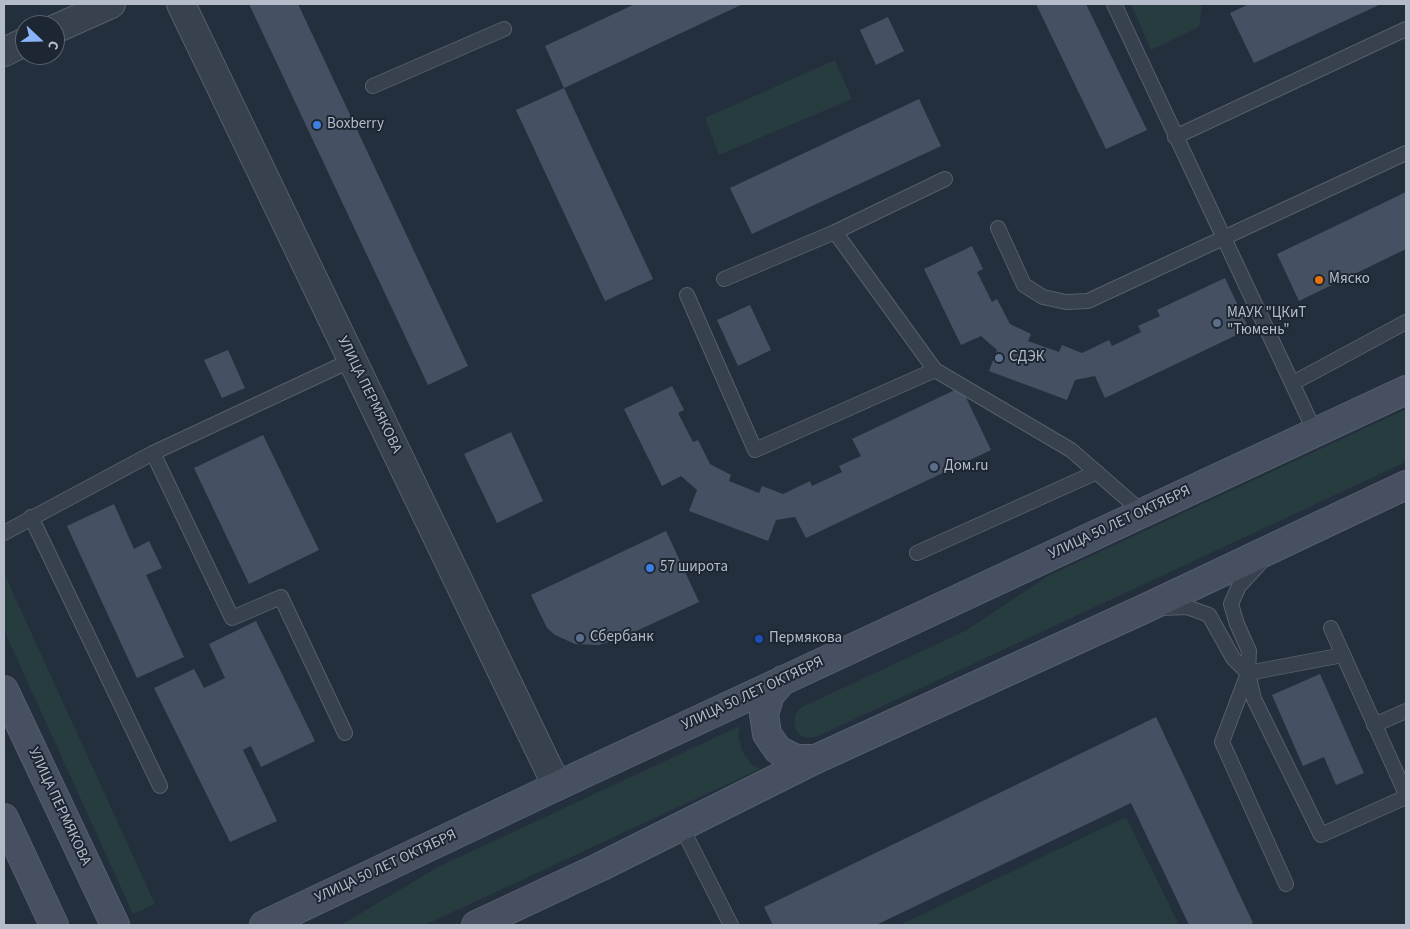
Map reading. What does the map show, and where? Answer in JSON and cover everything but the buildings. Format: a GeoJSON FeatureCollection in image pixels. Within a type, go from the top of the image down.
{"type":"FeatureCollection","features":[{"type":"Feature","properties":{"kind":"main road","name":"УЛИЦА 50 ЛЕТ ОКТЯБРЯ"},"geometry":{"type":"LineString","coordinates":[[264,925],[783,680],[1406,390]]}},
{"type":"Feature","properties":{"kind":"main road"},"geometry":{"type":"LineString","coordinates":[[476,925],[816,759],[1146,608],[1406,484]]}},
{"type":"Feature","properties":{"kind":"main road"},"geometry":{"type":"LineString","coordinates":[[783,680],[770,695],[764,714],[767,734],[778,750],[796,759],[816,759]]}},
{"type":"Feature","properties":{"kind":"main road","name":"УЛИЦА ПЕРМЯКОВА"},"geometry":{"type":"LineString","coordinates":[[4,690],[115,925]]}},
{"type":"Feature","properties":{"kind":"main road"},"geometry":{"type":"LineString","coordinates":[[4,818],[54,925]]}},
{"type":"Feature","properties":{"kind":"street"},"geometry":{"type":"LineString","coordinates":[[65,25],[111,4]]}},
{"type":"Feature","properties":{"kind":"street","name":"УЛИЦА ПЕРМЯКОВА"},"geometry":{"type":"LineString","coordinates":[[181,4],[557,786]]}},
{"type":"Feature","properties":{"kind":"lane"},"geometry":{"type":"LineString","coordinates":[[1114,4],[1175,137],[1293,383],[1314,432]]}},
{"type":"Feature","properties":{"kind":"lane"},"geometry":{"type":"LineString","coordinates":[[1175,137],[1406,28]]}},
{"type":"Feature","properties":{"kind":"lane"},"geometry":{"type":"LineString","coordinates":[[373,86],[504,29]]}},
{"type":"Feature","properties":{"kind":"lane"},"geometry":{"type":"LineString","coordinates":[[998,228],[1024,285],[1043,297],[1066,302],[1088,301],[1406,153]]}},
{"type":"Feature","properties":{"kind":"lane"},"geometry":{"type":"LineString","coordinates":[[724,279],[835,232],[945,179]]}},
{"type":"Feature","properties":{"kind":"lane"},"geometry":{"type":"LineString","coordinates":[[835,232],[936,370],[1071,450],[1142,512]]}},
{"type":"Feature","properties":{"kind":"lane"},"geometry":{"type":"LineString","coordinates":[[687,295],[755,450],[936,370]]}},
{"type":"Feature","properties":{"kind":"lane"},"geometry":{"type":"LineString","coordinates":[[1293,383],[1406,322]]}},
{"type":"Feature","properties":{"kind":"lane"},"geometry":{"type":"LineString","coordinates":[[4,533],[153,453],[352,360]]}},
{"type":"Feature","properties":{"kind":"lane"},"geometry":{"type":"LineString","coordinates":[[153,453],[232,618],[281,597],[345,733]]}},
{"type":"Feature","properties":{"kind":"lane"},"geometry":{"type":"LineString","coordinates":[[917,553],[1097,472]]}},
{"type":"Feature","properties":{"kind":"lane"},"geometry":{"type":"LineString","coordinates":[[31,517],[160,786]]}},
{"type":"Feature","properties":{"kind":"lane"},"geometry":{"type":"LineString","coordinates":[[1277,546],[1238,586],[1231,604],[1237,624],[1249,651],[1248,673],[1254,698],[1321,835],[1406,795],[1331,628]]}},
{"type":"Feature","properties":{"kind":"lane"},"geometry":{"type":"LineString","coordinates":[[1146,608],[1187,607],[1209,615],[1233,658],[1248,673]]}},
{"type":"Feature","properties":{"kind":"lane"},"geometry":{"type":"LineString","coordinates":[[1248,673],[1343,655]]}},
{"type":"Feature","properties":{"kind":"lane"},"geometry":{"type":"LineString","coordinates":[[1248,673],[1222,742],[1286,884]]}},
{"type":"Feature","properties":{"kind":"lane"},"geometry":{"type":"LineString","coordinates":[[1374,725],[1406,711]]}},
{"type":"Feature","properties":{"kind":"lane"},"geometry":{"type":"LineString","coordinates":[[681,826],[731,925]]}},
{"type":"Feature","properties":{"kind":"green space"},"geometry":{"type":"Polygon","coordinates":[[[1131,4],[1202,4],[1199,27],[1151,50],[1131,4]]]}},
{"type":"Feature","properties":{"kind":"green space"},"geometry":{"type":"Polygon","coordinates":[[[835,60],[852,99],[719,155],[705,118],[835,60]]]}},
{"type":"Feature","properties":{"kind":"green space"},"geometry":{"type":"Polygon","coordinates":[[[1406,409],[1406,462],[816,737],[808,738],[800,735],[795,729],[796,713],[802,707],[965,631],[1048,576],[1406,409]]]}},
{"type":"Feature","properties":{"kind":"green space"},"geometry":{"type":"Polygon","coordinates":[[[4,573],[155,904],[133,914],[4,630],[4,573]]]}},
{"type":"Feature","properties":{"kind":"green space"},"geometry":{"type":"Polygon","coordinates":[[[740,726],[738,735],[742,751],[752,765],[760,769],[425,925],[341,925],[438,867],[740,726]]]}},
{"type":"Feature","properties":{"kind":"green space"},"geometry":{"type":"Polygon","coordinates":[[[1126,817],[1179,925],[900,925],[1126,817]]]}},
{"type":"Feature","properties":{"kind":"place","name":"Boxberry"},"geometry":{"type":"Point","coordinates":[317,125]}},
{"type":"Feature","properties":{"kind":"place","name":"Мяско"},"geometry":{"type":"Point","coordinates":[1319,280]}},
{"type":"Feature","properties":{"kind":"place","name":"МАУК \"ЦКиТ \"Тюмень\""},"geometry":{"type":"Point","coordinates":[1217,323]}},
{"type":"Feature","properties":{"kind":"place","name":"СДЭК"},"geometry":{"type":"Point","coordinates":[999,358]}},
{"type":"Feature","properties":{"kind":"place","name":"Дом.ru"},"geometry":{"type":"Point","coordinates":[934,467]}},
{"type":"Feature","properties":{"kind":"place","name":"57 широта"},"geometry":{"type":"Point","coordinates":[650,568]}},
{"type":"Feature","properties":{"kind":"place","name":"Сбербанк"},"geometry":{"type":"Point","coordinates":[580,638]}},
{"type":"Feature","properties":{"kind":"place","name":"Пермякова"},"geometry":{"type":"Point","coordinates":[759,639]}}]}
